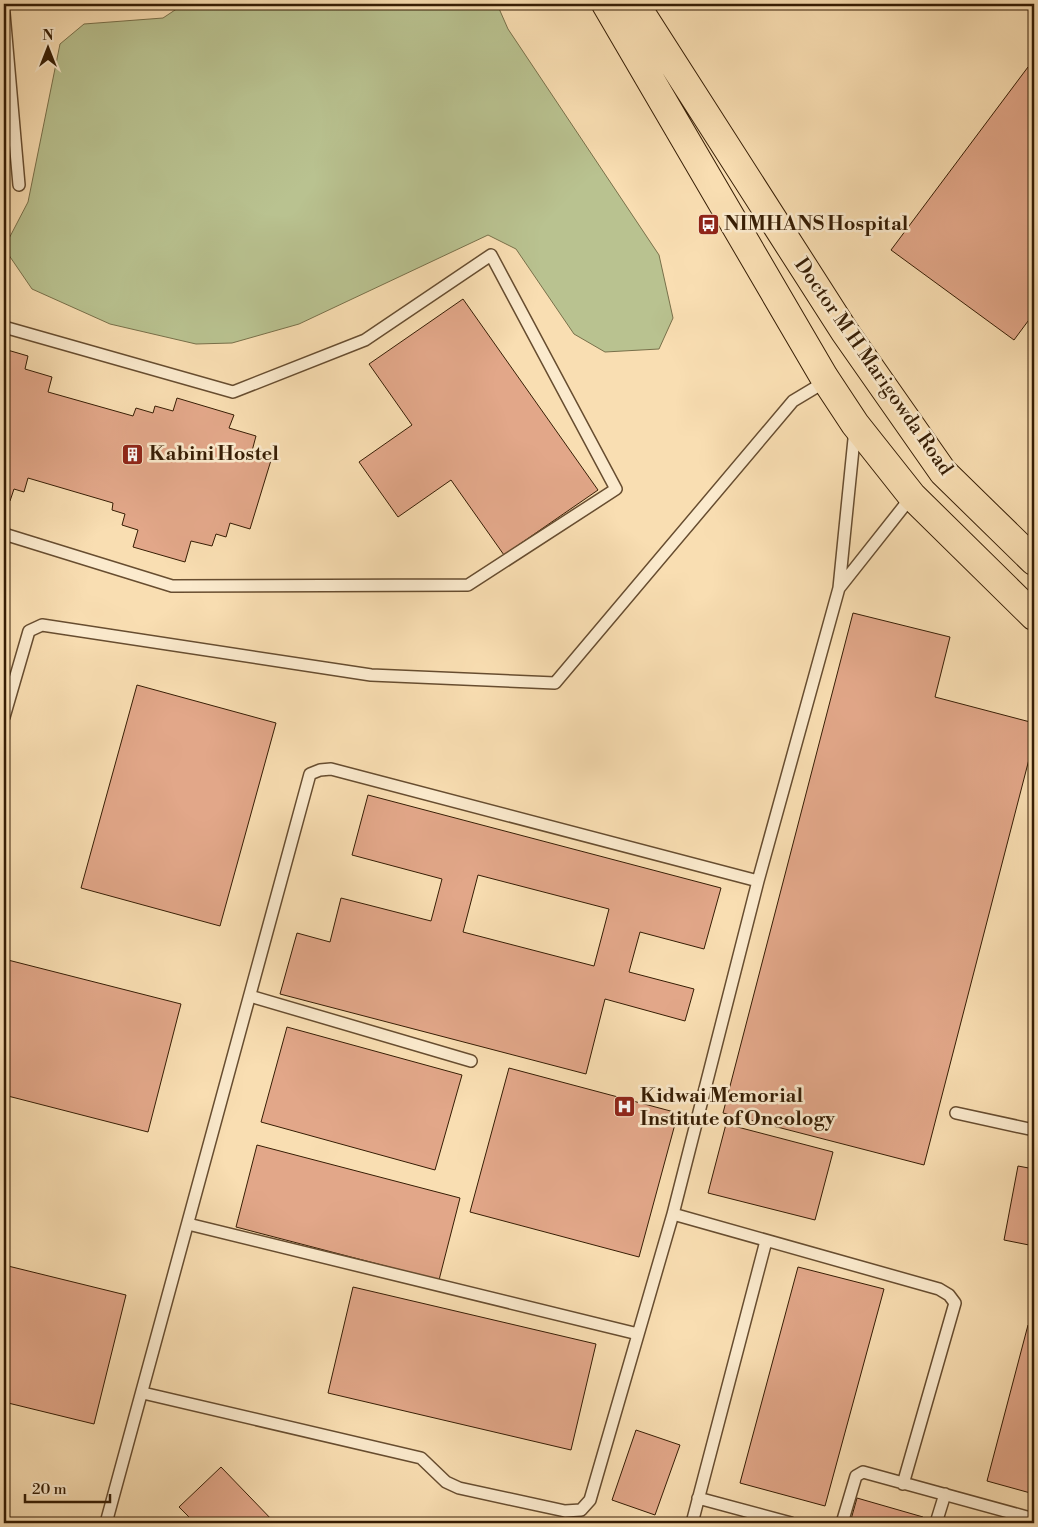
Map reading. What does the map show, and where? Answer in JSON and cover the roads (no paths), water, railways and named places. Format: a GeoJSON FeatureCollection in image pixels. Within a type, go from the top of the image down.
{"type":"FeatureCollection","features":[{"type":"Feature","properties":{"kind":"main road","name":"Doctor M H Marigowda Road"},"geometry":{"type":"LineString","coordinates":[[606,4],[824,377],[855,424],[912,496],[1034,616]]}},
{"type":"Feature","properties":{"kind":"main road","name":"Doctor M H Marigowda Road"},"geometry":{"type":"LineString","coordinates":[[635,4],[845,332],[943,472],[1034,562]]}},
{"type":"Feature","properties":{"kind":"lane"},"geometry":{"type":"LineString","coordinates":[[4,13],[19,185]]}},
{"type":"Feature","properties":{"kind":"lane"},"geometry":{"type":"LineString","coordinates":[[4,327],[233,392],[366,340],[491,255],[616,489],[468,585],[172,586],[4,534]]}},
{"type":"Feature","properties":{"kind":"lane"},"geometry":{"type":"LineString","coordinates":[[4,717],[29,631],[42,625],[371,675],[555,683],[793,401],[818,386],[824,377]]}},
{"type":"Feature","properties":{"kind":"lane"},"geometry":{"type":"LineString","coordinates":[[143,1394],[421,1458],[446,1482],[459,1488],[565,1511],[581,1510],[590,1500],[673,1214],[758,881],[839,588],[855,424]]}},
{"type":"Feature","properties":{"kind":"lane"},"geometry":{"type":"LineString","coordinates":[[839,588],[912,496]]}},
{"type":"Feature","properties":{"kind":"lane"},"geometry":{"type":"LineString","coordinates":[[106,1523],[143,1394],[310,774],[320,770],[331,769],[758,881]]}},
{"type":"Feature","properties":{"kind":"lane"},"geometry":{"type":"LineString","coordinates":[[250,996],[471,1061]]}},
{"type":"Feature","properties":{"kind":"lane"},"geometry":{"type":"LineString","coordinates":[[956,1113],[1034,1130]]}},
{"type":"Feature","properties":{"kind":"lane"},"geometry":{"type":"LineString","coordinates":[[673,1214],[939,1289],[949,1295],[954,1303],[904,1484]]}},
{"type":"Feature","properties":{"kind":"lane"},"geometry":{"type":"LineString","coordinates":[[188,1224],[638,1334]]}},
{"type":"Feature","properties":{"kind":"lane"},"geometry":{"type":"LineString","coordinates":[[692,1523],[766,1241]]}},
{"type":"Feature","properties":{"kind":"lane"},"geometry":{"type":"LineString","coordinates":[[842,1523],[858,1473],[863,1472],[1034,1519]]}},
{"type":"Feature","properties":{"kind":"lane"},"geometry":{"type":"LineString","coordinates":[[936,1523],[945,1494]]}},
{"type":"Feature","properties":{"kind":"lane"},"geometry":{"type":"LineString","coordinates":[[698,1498],[791,1523]]}},
{"type":"Feature","properties":{"kind":"place","name":"NIMHANS Hospital"},"geometry":{"type":"Point","coordinates":[708,224]}},
{"type":"Feature","properties":{"kind":"place","name":"Kabini Hostel"},"geometry":{"type":"Point","coordinates":[133,454]}},
{"type":"Feature","properties":{"kind":"place","name":"Kidwai Memorial Institute of Oncology"},"geometry":{"type":"Point","coordinates":[624,1107]}}]}
